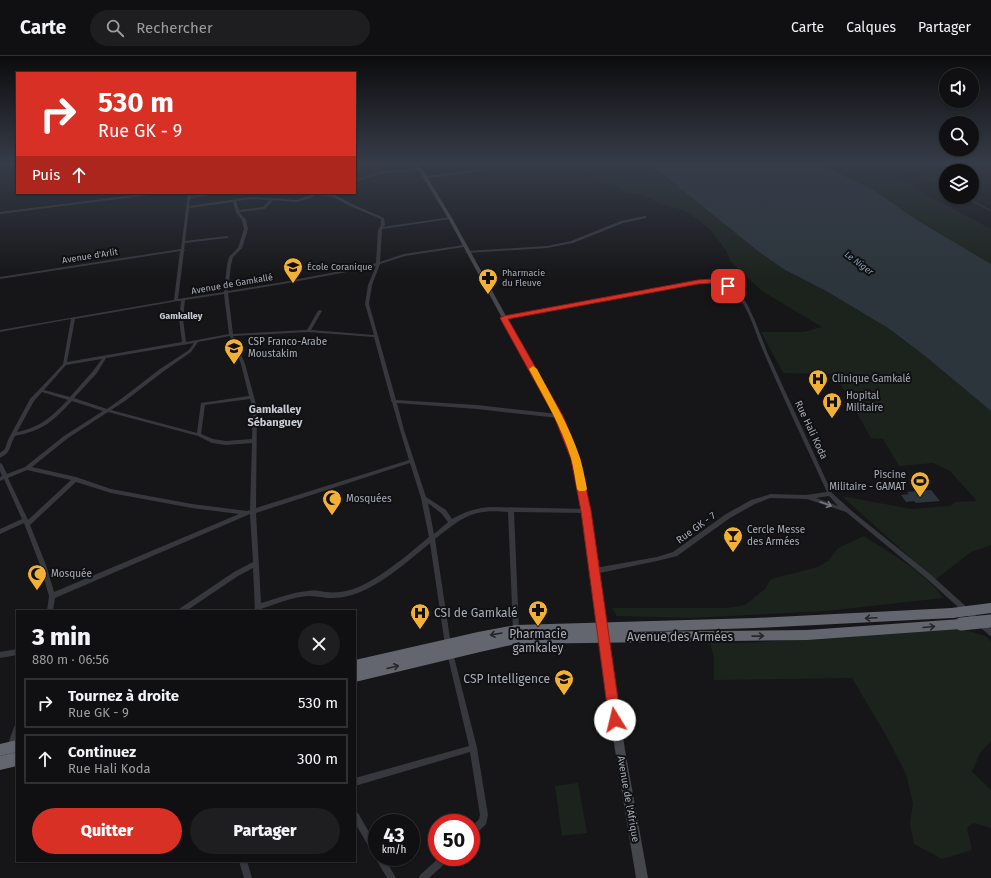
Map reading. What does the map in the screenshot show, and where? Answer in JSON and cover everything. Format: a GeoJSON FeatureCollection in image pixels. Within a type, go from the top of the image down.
{"type":"FeatureCollection","features":[{"type":"Feature","properties":{"kind":"highway","name":"Avenue des Armées"},"geometry":{"type":"LineString","coordinates":[[356,666],[516,635],[896,617],[952,613],[991,608]]}},
{"type":"Feature","properties":{"kind":"highway"},"geometry":{"type":"LineString","coordinates":[[896,617],[904,629]]}},
{"type":"Feature","properties":{"kind":"highway","name":"Avenue des Armées"},"geometry":{"type":"LineString","coordinates":[[603,632],[792,635],[904,629],[991,621]]}},
{"type":"Feature","properties":{"kind":"highway","name":"Avenue des Armées"},"geometry":{"type":"LineString","coordinates":[[356,676],[449,648]]}},
{"type":"Feature","properties":{"kind":"main road","name":"Avenue de l'Afrique"},"geometry":{"type":"LineString","coordinates":[[440,202],[558,416],[576,459],[586,511],[639,876]]}},
{"type":"Feature","properties":{"kind":"street"},"geometry":{"type":"LineString","coordinates":[[0,213],[84,202]]}},
{"type":"Feature","properties":{"kind":"street"},"geometry":{"type":"LineString","coordinates":[[176,301],[188,202]]}},
{"type":"Feature","properties":{"kind":"street"},"geometry":{"type":"LineString","coordinates":[[188,207],[218,202]]}},
{"type":"Feature","properties":{"kind":"street"},"geometry":{"type":"LineString","coordinates":[[235,202],[244,220],[246,229],[239,250],[233,255],[230,261],[226,293],[231,335],[243,364],[255,408],[250,512],[258,609],[304,594],[344,594],[366,587],[432,539],[451,522],[470,513],[493,509],[586,511]]}},
{"type":"Feature","properties":{"kind":"street"},"geometry":{"type":"LineString","coordinates":[[238,211],[264,208],[270,202]]}},
{"type":"Feature","properties":{"kind":"street"},"geometry":{"type":"LineString","coordinates":[[346,202],[381,217],[384,222],[380,230],[378,264],[370,285],[367,304],[394,401],[424,498],[449,648],[473,748],[484,815],[480,823]]}},
{"type":"Feature","properties":{"kind":"street","name":"Avenue de Gamkallé"},"geometry":{"type":"LineString","coordinates":[[0,331],[328,275],[378,264],[404,255],[466,249],[547,247],[588,236],[622,222],[645,216]]}},
{"type":"Feature","properties":{"kind":"street"},"geometry":{"type":"LineString","coordinates":[[382,228],[450,218]]}},
{"type":"Feature","properties":{"kind":"street"},"geometry":{"type":"LineString","coordinates":[[184,242],[227,237]]}},
{"type":"Feature","properties":{"kind":"street","name":"Avenue d'Arlit"},"geometry":{"type":"LineString","coordinates":[[0,278],[183,250]]}},
{"type":"Feature","properties":{"kind":"street","name":"Rue Hali Koda"},"geometry":{"type":"LineString","coordinates":[[504,318],[698,282],[713,281],[728,286],[742,300],[830,494],[846,511],[900,552],[991,633]]}},
{"type":"Feature","properties":{"kind":"street"},"geometry":{"type":"LineString","coordinates":[[183,300],[181,319],[184,343]]}},
{"type":"Feature","properties":{"kind":"street"},"geometry":{"type":"LineString","coordinates":[[308,331],[320,311]]}},
{"type":"Feature","properties":{"kind":"street"},"geometry":{"type":"LineString","coordinates":[[0,456],[6,453],[29,404],[65,364],[73,318]]}},
{"type":"Feature","properties":{"kind":"street"},"geometry":{"type":"LineString","coordinates":[[65,364],[231,335],[308,331],[376,336]]}},
{"type":"Feature","properties":{"kind":"street"},"geometry":{"type":"LineString","coordinates":[[3,478],[27,468],[66,437],[123,400],[190,351],[197,341]]}},
{"type":"Feature","properties":{"kind":"street"},"geometry":{"type":"LineString","coordinates":[[14,434],[25,432],[48,422],[95,372],[105,357]]}},
{"type":"Feature","properties":{"kind":"street"},"geometry":{"type":"LineString","coordinates":[[42,390],[131,418],[199,435],[212,441],[253,441]]}},
{"type":"Feature","properties":{"kind":"street"},"geometry":{"type":"LineString","coordinates":[[199,435],[203,404],[252,398]]}},
{"type":"Feature","properties":{"kind":"street"},"geometry":{"type":"LineString","coordinates":[[394,401],[477,407],[558,416]]}},
{"type":"Feature","properties":{"kind":"street"},"geometry":{"type":"LineString","coordinates":[[52,596],[250,512],[412,461]]}},
{"type":"Feature","properties":{"kind":"street"},"geometry":{"type":"LineString","coordinates":[[0,465],[3,478],[26,522],[43,565],[52,596],[50,610]]}},
{"type":"Feature","properties":{"kind":"street"},"geometry":{"type":"LineString","coordinates":[[27,468],[76,479],[111,492],[231,512],[250,512]]}},
{"type":"Feature","properties":{"kind":"street"},"geometry":{"type":"LineString","coordinates":[[0,532],[26,522],[76,479]]}},
{"type":"Feature","properties":{"kind":"street"},"geometry":{"type":"LineString","coordinates":[[806,497],[830,494]]}},
{"type":"Feature","properties":{"kind":"street","name":"Rue GK - 7"},"geometry":{"type":"LineString","coordinates":[[595,571],[658,559],[675,554],[728,516],[753,502],[770,496],[806,497]]}},
{"type":"Feature","properties":{"kind":"street"},"geometry":{"type":"LineString","coordinates":[[806,497],[846,511]]}},
{"type":"Feature","properties":{"kind":"street"},"geometry":{"type":"LineString","coordinates":[[424,498],[444,512],[451,522]]}},
{"type":"Feature","properties":{"kind":"street"},"geometry":{"type":"LineString","coordinates":[[511,510],[516,635]]}},
{"type":"Feature","properties":{"kind":"street"},"geometry":{"type":"LineString","coordinates":[[182,610],[236,574],[255,564]]}},
{"type":"Feature","properties":{"kind":"street"},"geometry":{"type":"LineString","coordinates":[[0,655],[16,652]]}},
{"type":"Feature","properties":{"kind":"street"},"geometry":{"type":"LineString","coordinates":[[8,761],[9,748],[16,730]]}},
{"type":"Feature","properties":{"kind":"street"},"geometry":{"type":"LineString","coordinates":[[356,782],[473,748]]}},
{"type":"Feature","properties":{"kind":"street"},"geometry":{"type":"LineString","coordinates":[[356,818],[368,838]]}},
{"type":"Feature","properties":{"kind":"street"},"geometry":{"type":"LineString","coordinates":[[243,862],[248,878]]}},
{"type":"Feature","properties":{"kind":"street"},"geometry":{"type":"LineString","coordinates":[[385,866],[392,878]]}},
{"type":"Feature","properties":{"kind":"street"},"geometry":{"type":"LineString","coordinates":[[423,878],[436,866]]}},
{"type":"Feature","properties":{"kind":"shaded area"},"geometry":{"type":"Polygon","coordinates":[[[658,202],[698,202],[759,252],[785,270],[826,291],[888,328],[925,356],[991,411],[991,545],[971,552],[935,580],[842,496],[911,509],[950,506],[955,502],[977,501],[950,471],[933,463],[899,466],[883,439],[871,438],[835,374],[783,373],[761,332],[803,332],[822,327],[762,291],[730,261],[727,252],[710,229],[688,212],[658,202]]]}},
{"type":"Feature","properties":{"kind":"shaded area"},"geometry":{"type":"Polygon","coordinates":[[[891,202],[939,202],[939,204],[944,204],[991,229],[991,264],[917,220],[891,202]]]}},
{"type":"Feature","properties":{"kind":"shaded area"},"geometry":{"type":"Polygon","coordinates":[[[864,536],[918,572],[928,580],[943,598],[826,611],[691,618],[617,616],[612,608],[728,608],[745,605],[765,589],[771,579],[818,567],[828,561],[838,548],[864,536]]]}},
{"type":"Feature","properties":{"kind":"shaded area"},"geometry":{"type":"Polygon","coordinates":[[[962,629],[985,636],[991,641],[991,741],[980,753],[972,772],[991,790],[991,828],[973,823],[967,828],[972,850],[942,859],[914,844],[910,824],[913,803],[906,774],[887,737],[852,678],[714,680],[714,657],[710,643],[748,643],[962,629]]]}},
{"type":"Feature","properties":{"kind":"shaded area"},"geometry":{"type":"Polygon","coordinates":[[[578,783],[587,833],[562,836],[555,786],[578,783]]]}},
{"type":"Feature","properties":{"kind":"water","name":"Le Niger"},"geometry":{"type":"Polygon","coordinates":[[[698,202],[891,202],[917,220],[991,264],[991,411],[925,356],[888,328],[826,291],[785,270],[759,252],[698,202]]]}},
{"type":"Feature","properties":{"kind":"water","name":"Piscine Militaire - GAMAT"},"geometry":{"type":"Polygon","coordinates":[[[931,490],[940,501],[916,503],[914,501],[906,502],[901,495],[909,494],[907,492],[931,490]]]}},
{"type":"Feature","properties":{"kind":"waterway"},"geometry":{"type":"LineString","coordinates":[[978,204],[991,211]]}},
{"type":"Feature","properties":{"kind":"slow traffic"},"geometry":{"type":"LineString","coordinates":[[533,369],[558,416],[569,441],[576,459],[582,489]]}},
{"type":"Feature","properties":{"kind":"place","name":"École Coranique"},"geometry":{"type":"Point","coordinates":[293,284]}},
{"type":"Feature","properties":{"kind":"place","name":"Pharmacie du Fleuve"},"geometry":{"type":"Point","coordinates":[488,295]}},
{"type":"Feature","properties":{"kind":"place","name":"CSP Franco-Arabe Moustakim"},"geometry":{"type":"Point","coordinates":[234,365]}},
{"type":"Feature","properties":{"kind":"place","name":"Clinique Gamkalé"},"geometry":{"type":"Point","coordinates":[818,396]}},
{"type":"Feature","properties":{"kind":"place","name":"Hopital Militaire"},"geometry":{"type":"Point","coordinates":[832,419]}},
{"type":"Feature","properties":{"kind":"place","name":"Piscine Militaire - GAMAT"},"geometry":{"type":"Point","coordinates":[920,498]}},
{"type":"Feature","properties":{"kind":"place","name":"Mosquées"},"geometry":{"type":"Point","coordinates":[332,516]}},
{"type":"Feature","properties":{"kind":"place","name":"Cercle Messe des Armées"},"geometry":{"type":"Point","coordinates":[733,553]}},
{"type":"Feature","properties":{"kind":"place","name":"Mosquée"},"geometry":{"type":"Point","coordinates":[37,591]}},
{"type":"Feature","properties":{"kind":"place","name":"Pharmacie gamkaley"},"geometry":{"type":"Point","coordinates":[538,627]}},
{"type":"Feature","properties":{"kind":"place","name":"CSI de Gamkalé"},"geometry":{"type":"Point","coordinates":[420,630]}},
{"type":"Feature","properties":{"kind":"place","name":"CSP Intelligence"},"geometry":{"type":"Point","coordinates":[564,696]}},
{"type":"Feature","properties":{"kind":"district","name":"Gamkalley"},"geometry":{"type":"Point","coordinates":[181,316]}},
{"type":"Feature","properties":{"kind":"district","name":"Gamkalley Sébanguey"},"geometry":{"type":"Point","coordinates":[275,415]}},
{"type":"Feature","properties":{"kind":"route"},"geometry":{"type":"LineString","coordinates":[[615,720],[586,511],[576,459],[558,416],[504,318],[698,282],[713,281],[728,286]]}}]}
